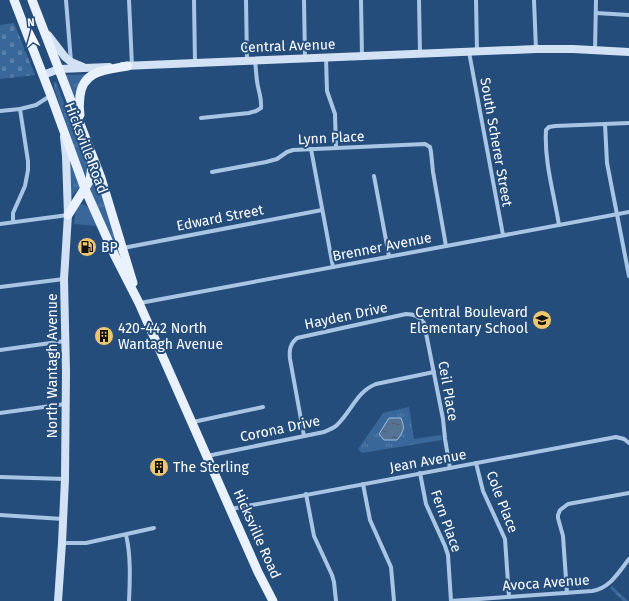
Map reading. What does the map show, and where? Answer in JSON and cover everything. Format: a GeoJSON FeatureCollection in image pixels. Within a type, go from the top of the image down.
{"type":"FeatureCollection","features":[{"type":"Feature","properties":{"kind":"main road","name":"Hicksville Road"},"geometry":{"type":"LineString","coordinates":[[14,0],[85,189],[115,256],[139,303],[272,601]]}},
{"type":"Feature","properties":{"kind":"main road","name":"Hicksville Road"},"geometry":{"type":"LineString","coordinates":[[32,0],[101,178],[139,303]]}},
{"type":"Feature","properties":{"kind":"main road"},"geometry":{"type":"LineString","coordinates":[[44,29],[62,55],[71,62],[85,68]]}},
{"type":"Feature","properties":{"kind":"main road","name":"Central Avenue"},"geometry":{"type":"LineString","coordinates":[[43,75],[59,69],[420,54],[474,49],[595,50]]}},
{"type":"Feature","properties":{"kind":"main road"},"geometry":{"type":"LineString","coordinates":[[595,50],[629,52]]}},
{"type":"Feature","properties":{"kind":"main road"},"geometry":{"type":"LineString","coordinates":[[84,134],[79,110],[80,92],[83,84],[93,74],[130,66]]}},
{"type":"Feature","properties":{"kind":"main road","name":"North Wantagh Avenue"},"geometry":{"type":"LineString","coordinates":[[58,601],[65,479],[66,341],[64,279],[68,215],[66,156],[63,130]]}},
{"type":"Feature","properties":{"kind":"main road"},"geometry":{"type":"LineString","coordinates":[[68,215],[90,180],[92,174],[91,152]]}},
{"type":"Feature","properties":{"kind":"main road"},"geometry":{"type":"LineString","coordinates":[[74,206],[79,203],[85,204],[95,212]]}},
{"type":"Feature","properties":{"kind":"street"},"geometry":{"type":"LineString","coordinates":[[66,0],[71,62]]}},
{"type":"Feature","properties":{"kind":"street"},"geometry":{"type":"LineString","coordinates":[[129,0],[130,66]]}},
{"type":"Feature","properties":{"kind":"street"},"geometry":{"type":"LineString","coordinates":[[194,0],[195,63]]}},
{"type":"Feature","properties":{"kind":"street"},"geometry":{"type":"LineString","coordinates":[[201,118],[256,111],[261,108],[260,95],[252,61],[246,0]]}},
{"type":"Feature","properties":{"kind":"street"},"geometry":{"type":"LineString","coordinates":[[304,0],[305,59]]}},
{"type":"Feature","properties":{"kind":"street"},"geometry":{"type":"LineString","coordinates":[[361,0],[362,56]]}},
{"type":"Feature","properties":{"kind":"street"},"geometry":{"type":"LineString","coordinates":[[419,0],[420,54]]}},
{"type":"Feature","properties":{"kind":"street","name":"South Scherer Street"},"geometry":{"type":"LineString","coordinates":[[476,0],[474,49],[503,235]]}},
{"type":"Feature","properties":{"kind":"street"},"geometry":{"type":"LineString","coordinates":[[534,0],[536,49]]}},
{"type":"Feature","properties":{"kind":"street"},"geometry":{"type":"LineString","coordinates":[[595,50],[596,0]]}},
{"type":"Feature","properties":{"kind":"street"},"geometry":{"type":"LineString","coordinates":[[596,14],[629,15]]}},
{"type":"Feature","properties":{"kind":"street"},"geometry":{"type":"LineString","coordinates":[[326,58],[327,91],[335,114],[336,148]]}},
{"type":"Feature","properties":{"kind":"street"},"geometry":{"type":"LineString","coordinates":[[0,110],[20,109],[36,105],[51,96]]}},
{"type":"Feature","properties":{"kind":"street"},"geometry":{"type":"LineString","coordinates":[[13,222],[12,213],[25,186],[28,170],[20,109]]}},
{"type":"Feature","properties":{"kind":"street"},"geometry":{"type":"LineString","coordinates":[[560,225],[548,164],[545,143],[546,130],[555,126],[629,123]]}},
{"type":"Feature","properties":{"kind":"street"},"geometry":{"type":"LineString","coordinates":[[605,124],[607,163],[629,276]]}},
{"type":"Feature","properties":{"kind":"street","name":"Lynn Place"},"geometry":{"type":"LineString","coordinates":[[212,172],[266,162],[277,159],[293,150],[425,144],[430,147],[446,246]]}},
{"type":"Feature","properties":{"kind":"street"},"geometry":{"type":"LineString","coordinates":[[311,149],[332,267]]}},
{"type":"Feature","properties":{"kind":"street"},"geometry":{"type":"LineString","coordinates":[[374,176],[389,256]]}},
{"type":"Feature","properties":{"kind":"street","name":"Edward Street"},"geometry":{"type":"LineString","coordinates":[[123,248],[322,210]]}},
{"type":"Feature","properties":{"kind":"street","name":"Brenner Avenue"},"geometry":{"type":"LineString","coordinates":[[139,303],[629,212]]}},
{"type":"Feature","properties":{"kind":"street"},"geometry":{"type":"LineString","coordinates":[[0,224],[68,215]]}},
{"type":"Feature","properties":{"kind":"street"},"geometry":{"type":"LineString","coordinates":[[0,287],[64,279]]}},
{"type":"Feature","properties":{"kind":"street","name":"Hayden Drive"},"geometry":{"type":"LineString","coordinates":[[304,436],[289,352],[292,342],[297,338],[406,314],[413,314],[422,320]]}},
{"type":"Feature","properties":{"kind":"street","name":"Ceil Place"},"geometry":{"type":"LineString","coordinates":[[422,320],[424,323],[443,419],[450,468]]}},
{"type":"Feature","properties":{"kind":"street"},"geometry":{"type":"LineString","coordinates":[[0,350],[66,341]]}},
{"type":"Feature","properties":{"kind":"street","name":"Corona Drive"},"geometry":{"type":"LineString","coordinates":[[207,456],[324,432],[336,426],[344,418],[362,392],[369,387],[376,384],[434,372]]}},
{"type":"Feature","properties":{"kind":"street"},"geometry":{"type":"LineString","coordinates":[[0,413],[65,404]]}},
{"type":"Feature","properties":{"kind":"street"},"geometry":{"type":"LineString","coordinates":[[192,422],[262,407]]}},
{"type":"Feature","properties":{"kind":"street","name":"Jean Avenue"},"geometry":{"type":"LineString","coordinates":[[230,509],[616,437],[629,443]]}},
{"type":"Feature","properties":{"kind":"street","name":"Cole Place"},"geometry":{"type":"LineString","coordinates":[[476,463],[483,491],[505,540],[509,597]]}},
{"type":"Feature","properties":{"kind":"street","name":"Fern Place"},"geometry":{"type":"LineString","coordinates":[[420,473],[426,504],[448,555],[451,601]]}},
{"type":"Feature","properties":{"kind":"street"},"geometry":{"type":"LineString","coordinates":[[0,477],[65,479]]}},
{"type":"Feature","properties":{"kind":"street"},"geometry":{"type":"LineString","coordinates":[[363,484],[370,520],[391,567],[394,601]]}},
{"type":"Feature","properties":{"kind":"street"},"geometry":{"type":"LineString","coordinates":[[567,593],[563,536],[558,518],[558,512],[568,504],[629,493]]}},
{"type":"Feature","properties":{"kind":"street"},"geometry":{"type":"LineString","coordinates":[[306,494],[314,536],[332,575],[336,601]]}},
{"type":"Feature","properties":{"kind":"street"},"geometry":{"type":"LineString","coordinates":[[0,514],[63,519]]}},
{"type":"Feature","properties":{"kind":"street"},"geometry":{"type":"LineString","coordinates":[[62,543],[86,543],[154,528]]}},
{"type":"Feature","properties":{"kind":"street"},"geometry":{"type":"LineString","coordinates":[[126,535],[129,566],[129,601]]}},
{"type":"Feature","properties":{"kind":"street","name":"Avoca Avenue"},"geometry":{"type":"LineString","coordinates":[[451,601],[481,600],[598,590],[605,587],[629,559]]}},
{"type":"Feature","properties":{"kind":"green space"},"geometry":{"type":"Polygon","coordinates":[[[14,23],[35,75],[0,79],[0,25],[14,23]]]}},
{"type":"Feature","properties":{"kind":"green space"},"geometry":{"type":"Polygon","coordinates":[[[93,74],[76,98],[65,75],[93,74]]]}},
{"type":"Feature","properties":{"kind":"green space"},"geometry":{"type":"Polygon","coordinates":[[[54,82],[57,84],[88,162],[85,178],[54,88],[54,82]]]}},
{"type":"Feature","properties":{"kind":"green space"},"geometry":{"type":"Polygon","coordinates":[[[69,160],[80,187],[71,197],[69,160]]]}},
{"type":"Feature","properties":{"kind":"green space"},"geometry":{"type":"Polygon","coordinates":[[[95,175],[117,241],[121,261],[89,189],[95,175]]]}},
{"type":"Feature","properties":{"kind":"green space"},"geometry":{"type":"Polygon","coordinates":[[[79,204],[83,204],[89,208],[97,226],[74,224],[76,208],[79,204]]]}},
{"type":"Feature","properties":{"kind":"green space"},"geometry":{"type":"Polygon","coordinates":[[[409,407],[414,439],[441,435],[442,440],[362,453],[358,449],[383,413],[409,407]]]}},
{"type":"Feature","properties":{"kind":"green space"},"geometry":{"type":"Polygon","coordinates":[[[612,586],[628,601],[623,601],[610,588],[612,586]]]}},
{"type":"Feature","properties":{"kind":"water"},"geometry":{"type":"Polygon","coordinates":[[[389,418],[401,418],[403,429],[397,440],[384,440],[379,434],[389,418]]]}},
{"type":"Feature","properties":{"kind":"place","name":"BP"},"geometry":{"type":"Point","coordinates":[87,247]}},
{"type":"Feature","properties":{"kind":"place","name":"Central Boulevard Elementary School"},"geometry":{"type":"Point","coordinates":[542,320]}},
{"type":"Feature","properties":{"kind":"place","name":"420-442 North Wantagh Avenue"},"geometry":{"type":"Point","coordinates":[104,336]}},
{"type":"Feature","properties":{"kind":"place","name":"The Sterling"},"geometry":{"type":"Point","coordinates":[159,467]}}]}
